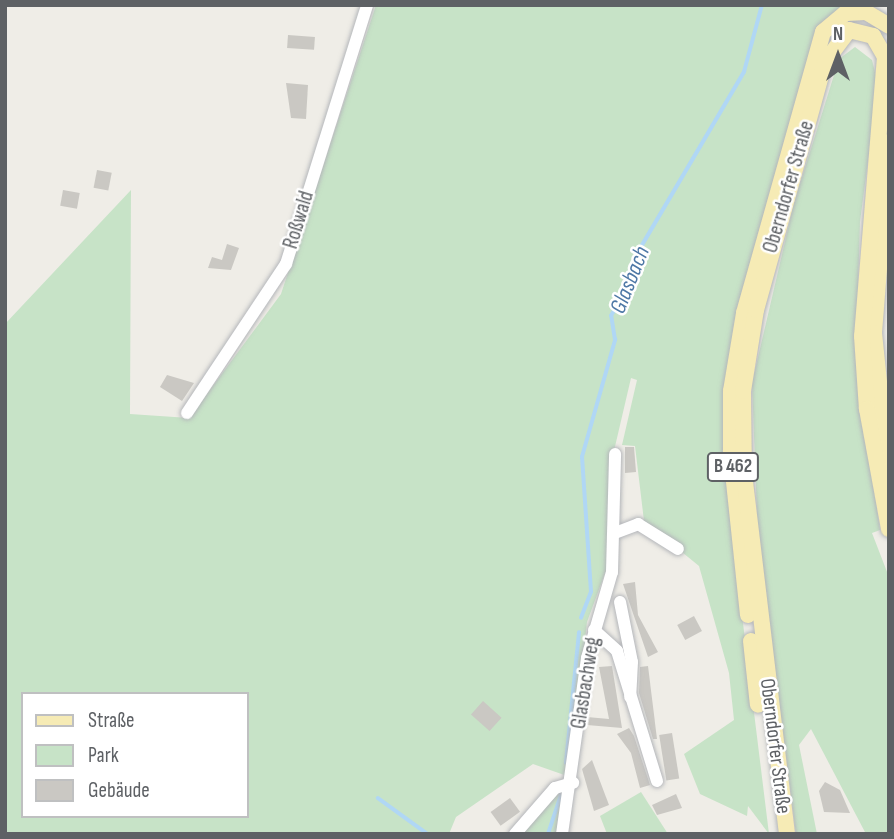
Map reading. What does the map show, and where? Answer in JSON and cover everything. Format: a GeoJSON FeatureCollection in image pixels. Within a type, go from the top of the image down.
{"type":"FeatureCollection","features":[{"type":"Feature","properties":{"kind":"main road","name":"Oberndorfer Straße"},"geometry":{"type":"LineString","coordinates":[[776,834],[732,462],[733,372],[782,166],[823,32],[846,13],[866,12],[889,26]]}},
{"type":"Feature","properties":{"kind":"main road","name":"Oberndorfer Straße"},"geometry":{"type":"LineString","coordinates":[[786,834],[744,476],[743,391],[755,310],[818,87],[832,46],[849,30],[869,33],[885,57],[865,251],[863,359],[889,529]]}},
{"type":"Feature","properties":{"kind":"main road"},"geometry":{"type":"LineString","coordinates":[[889,142],[874,334],[889,477]]}},
{"type":"Feature","properties":{"kind":"street","name":"Roßwald"},"geometry":{"type":"LineString","coordinates":[[187,413],[286,264],[367,5]]}},
{"type":"Feature","properties":{"kind":"street","name":"Glasbachweg"},"geometry":{"type":"LineString","coordinates":[[562,834],[573,783],[594,630],[612,572],[615,454]]}},
{"type":"Feature","properties":{"kind":"street"},"geometry":{"type":"LineString","coordinates":[[615,533],[638,524],[678,550]]}},
{"type":"Feature","properties":{"kind":"street"},"geometry":{"type":"LineString","coordinates":[[620,602],[632,662],[634,694],[628,698]]}},
{"type":"Feature","properties":{"kind":"street"},"geometry":{"type":"LineString","coordinates":[[594,630],[617,651],[628,698],[657,781]]}},
{"type":"Feature","properties":{"kind":"street"},"geometry":{"type":"LineString","coordinates":[[515,834],[555,788],[573,783]]}},
{"type":"Feature","properties":{"kind":"green space"},"geometry":{"type":"Polygon","coordinates":[[[376,5],[845,5],[818,26],[742,293],[741,607],[769,834],[748,806],[747,816],[700,794],[684,754],[734,720],[729,673],[699,566],[644,521],[635,446],[622,445],[637,380],[631,378],[610,468],[608,565],[587,622],[570,777],[533,764],[456,817],[449,834],[5,834],[5,324],[131,190],[130,414],[189,418],[281,294],[376,5]]]}},
{"type":"Feature","properties":{"kind":"green space"},"geometry":{"type":"Polygon","coordinates":[[[855,47],[872,60],[878,84],[860,222],[856,355],[880,530],[872,533],[889,577],[889,834],[866,834],[811,729],[799,745],[817,834],[796,834],[758,540],[752,383],[794,203],[839,59],[855,47]]]}},
{"type":"Feature","properties":{"kind":"green space"},"geometry":{"type":"Polygon","coordinates":[[[566,789],[556,834],[519,834],[557,791],[566,789]]]}},
{"type":"Feature","properties":{"kind":"green space"},"geometry":{"type":"Polygon","coordinates":[[[641,792],[668,834],[607,834],[600,816],[641,792]]]}},
{"type":"Feature","properties":{"kind":"building"},"geometry":{"type":"Polygon","coordinates":[[[288,35],[315,37],[314,50],[287,48],[288,35]]]}},
{"type":"Feature","properties":{"kind":"building"},"geometry":{"type":"Polygon","coordinates":[[[286,83],[308,85],[306,119],[291,118],[286,83]]]}},
{"type":"Feature","properties":{"kind":"building"},"geometry":{"type":"Polygon","coordinates":[[[97,170],[112,173],[108,191],[94,188],[97,170]]]}},
{"type":"Feature","properties":{"kind":"building"},"geometry":{"type":"Polygon","coordinates":[[[63,190],[80,193],[77,209],[60,206],[63,190]]]}},
{"type":"Feature","properties":{"kind":"building"},"geometry":{"type":"Polygon","coordinates":[[[227,244],[239,248],[231,270],[208,268],[212,257],[222,260],[227,244]]]}},
{"type":"Feature","properties":{"kind":"building"},"geometry":{"type":"Polygon","coordinates":[[[167,375],[194,383],[182,401],[160,387],[167,375]]]}},
{"type":"Feature","properties":{"kind":"building"},"geometry":{"type":"Polygon","coordinates":[[[625,447],[634,447],[636,472],[625,473],[625,447]]]}},
{"type":"Feature","properties":{"kind":"building"},"geometry":{"type":"Polygon","coordinates":[[[635,582],[638,615],[658,652],[648,657],[623,584],[635,582]]]}},
{"type":"Feature","properties":{"kind":"building"},"geometry":{"type":"Polygon","coordinates":[[[694,616],[702,631],[685,640],[677,625],[694,616]]]}},
{"type":"Feature","properties":{"kind":"building"},"geometry":{"type":"Polygon","coordinates":[[[612,666],[622,728],[587,725],[587,717],[609,719],[599,667],[612,666]]]}},
{"type":"Feature","properties":{"kind":"building"},"geometry":{"type":"Polygon","coordinates":[[[648,666],[657,739],[653,739],[639,693],[640,667],[648,666]]]}},
{"type":"Feature","properties":{"kind":"building"},"geometry":{"type":"Polygon","coordinates":[[[483,701],[502,718],[490,731],[471,714],[483,701]]]}},
{"type":"Feature","properties":{"kind":"building"},"geometry":{"type":"Polygon","coordinates":[[[629,728],[650,785],[640,788],[631,753],[617,734],[629,728]]]}},
{"type":"Feature","properties":{"kind":"building"},"geometry":{"type":"Polygon","coordinates":[[[672,733],[679,778],[666,780],[659,735],[672,733]]]}},
{"type":"Feature","properties":{"kind":"building"},"geometry":{"type":"Polygon","coordinates":[[[592,760],[609,805],[594,811],[582,769],[592,760]]]}},
{"type":"Feature","properties":{"kind":"building"},"geometry":{"type":"Polygon","coordinates":[[[825,782],[840,790],[850,813],[824,812],[819,791],[825,782]]]}},
{"type":"Feature","properties":{"kind":"building"},"geometry":{"type":"Polygon","coordinates":[[[676,794],[682,808],[657,815],[652,805],[676,794]]]}},
{"type":"Feature","properties":{"kind":"building"},"geometry":{"type":"Polygon","coordinates":[[[510,798],[520,812],[501,826],[491,812],[510,798]]]}},
{"type":"Feature","properties":{"kind":"waterway","name":"Glasbach"},"geometry":{"type":"LineString","coordinates":[[581,618],[591,592],[582,457],[615,340],[611,316],[637,271],[638,252],[744,72],[762,5]]}},
{"type":"Feature","properties":{"kind":"waterway","name":"Glasbach"},"geometry":{"type":"LineString","coordinates":[[566,763],[579,633]]}},
{"type":"Feature","properties":{"kind":"waterway","name":"Glasbach"},"geometry":{"type":"LineString","coordinates":[[548,834],[562,792]]}},
{"type":"Feature","properties":{"kind":"waterway"},"geometry":{"type":"LineString","coordinates":[[378,798],[428,834]]}}]}
